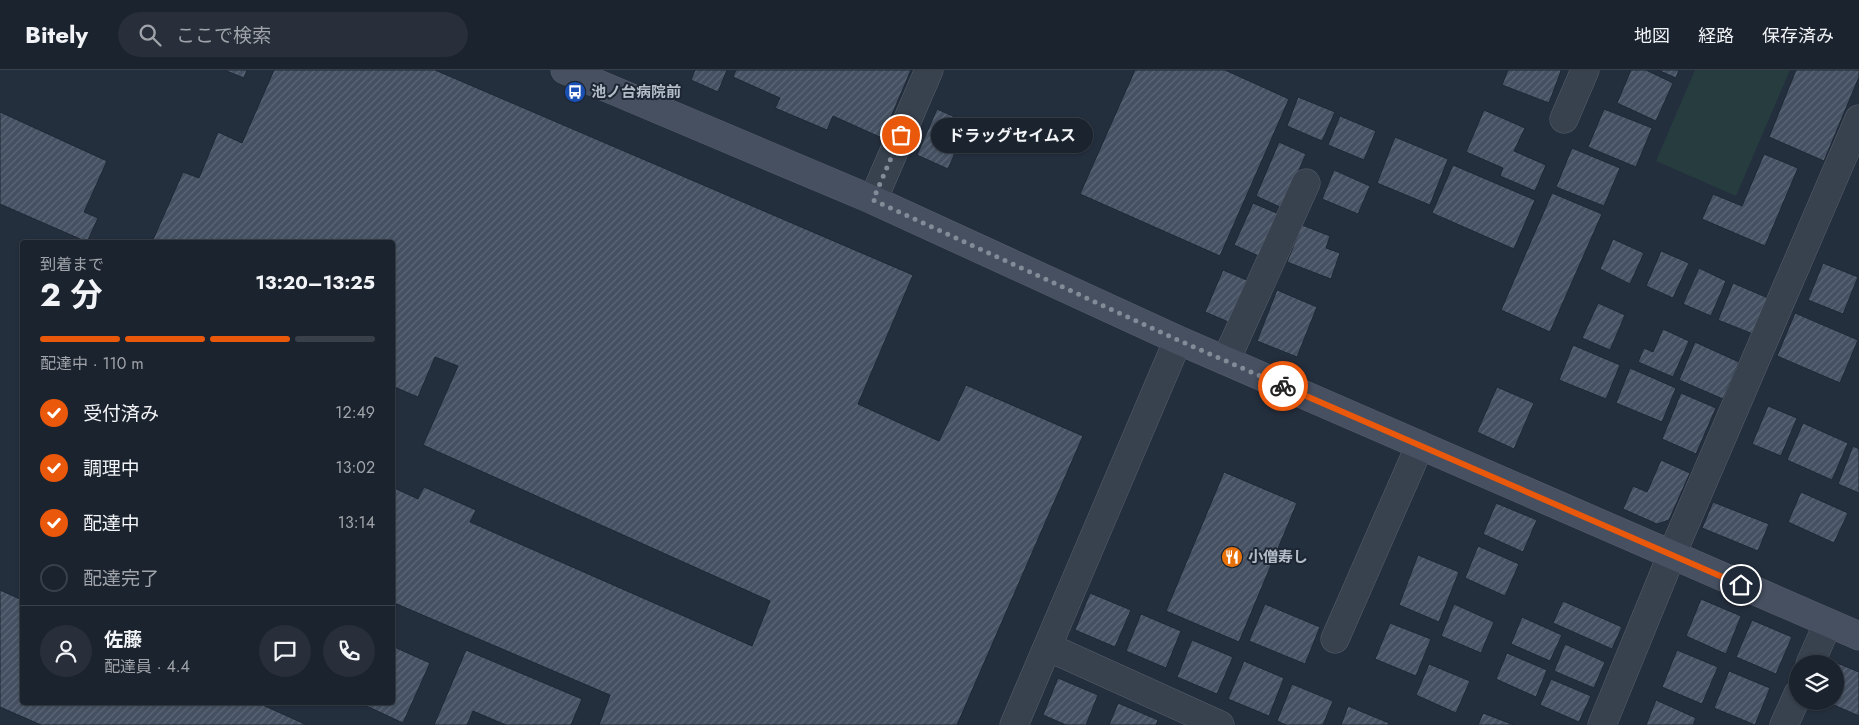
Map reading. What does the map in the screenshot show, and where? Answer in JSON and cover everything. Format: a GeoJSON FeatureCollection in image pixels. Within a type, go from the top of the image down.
{"type":"FeatureCollection","features":[{"type":"Feature","properties":{"kind":"street"},"geometry":{"type":"LineString","coordinates":[[565,70],[873,200],[1178,340],[1859,636]]}},
{"type":"Feature","properties":{"kind":"street"},"geometry":{"type":"LineString","coordinates":[[873,200],[929,70]]}},
{"type":"Feature","properties":{"kind":"street"},"geometry":{"type":"LineString","coordinates":[[1564,119],[1585,70]]}},
{"type":"Feature","properties":{"kind":"street"},"geometry":{"type":"LineString","coordinates":[[1602,725],[1672,554],[1859,119]]}},
{"type":"Feature","properties":{"kind":"street"},"geometry":{"type":"LineString","coordinates":[[1226,360],[1306,183]]}},
{"type":"Feature","properties":{"kind":"street"},"geometry":{"type":"LineString","coordinates":[[1014,725],[1178,340]]}},
{"type":"Feature","properties":{"kind":"street"},"geometry":{"type":"LineString","coordinates":[[1335,639],[1420,445]]}},
{"type":"Feature","properties":{"kind":"street"},"geometry":{"type":"LineString","coordinates":[[1814,655],[1828,623]]}},
{"type":"Feature","properties":{"kind":"street"},"geometry":{"type":"LineString","coordinates":[[1048,647],[1220,725]]}},
{"type":"Feature","properties":{"kind":"street"},"geometry":{"type":"LineString","coordinates":[[1791,723],[1794,710]]}},
{"type":"Feature","properties":{"kind":"green space"},"geometry":{"type":"Polygon","coordinates":[[[1695,70],[1790,70],[1736,196],[1656,161],[1695,70]]]}},
{"type":"Feature","properties":{"kind":"building"},"geometry":{"type":"Polygon","coordinates":[[[224,70],[247,70],[244,78],[224,70]]]}},
{"type":"Feature","properties":{"kind":"building"},"geometry":{"type":"Polygon","coordinates":[[[274,70],[435,70],[913,275],[858,404],[939,441],[966,385],[1083,436],[957,725],[599,725],[610,695],[395,603],[395,488],[418,499],[424,487],[476,510],[470,522],[752,646],[770,601],[423,445],[458,366],[435,357],[418,397],[395,387],[395,240],[153,240],[183,172],[199,178],[218,132],[242,143],[274,70]]]}},
{"type":"Feature","properties":{"kind":"building"},"geometry":{"type":"Polygon","coordinates":[[[695,70],[727,70],[718,92],[691,80],[695,70]]]}},
{"type":"Feature","properties":{"kind":"building"},"geometry":{"type":"Polygon","coordinates":[[[736,70],[911,70],[882,138],[833,116],[827,130],[775,108],[780,98],[733,77],[736,70]]]}},
{"type":"Feature","properties":{"kind":"building"},"geometry":{"type":"Polygon","coordinates":[[[1135,70],[1225,70],[1289,99],[1220,256],[1080,194],[1135,70]]]}},
{"type":"Feature","properties":{"kind":"building"},"geometry":{"type":"Polygon","coordinates":[[[1508,70],[1561,71],[1549,103],[1502,85],[1508,70]]]}},
{"type":"Feature","properties":{"kind":"building"},"geometry":{"type":"Polygon","coordinates":[[[1631,70],[1646,70],[1673,83],[1656,121],[1617,103],[1631,70]]]}},
{"type":"Feature","properties":{"kind":"building"},"geometry":{"type":"Polygon","coordinates":[[[1658,70],[1679,70],[1676,78],[1658,70]]]}},
{"type":"Feature","properties":{"kind":"building"},"geometry":{"type":"Polygon","coordinates":[[[1796,70],[1859,70],[1859,77],[1824,161],[1769,137],[1796,70]]]}},
{"type":"Feature","properties":{"kind":"building"},"geometry":{"type":"Polygon","coordinates":[[[1298,97],[1335,112],[1322,141],[1287,126],[1298,97]]]}},
{"type":"Feature","properties":{"kind":"building"},"geometry":{"type":"Polygon","coordinates":[[[937,109],[968,123],[948,169],[917,155],[937,109]]]}},
{"type":"Feature","properties":{"kind":"building"},"geometry":{"type":"Polygon","coordinates":[[[1604,109],[1652,128],[1636,167],[1588,147],[1604,109]]]}},
{"type":"Feature","properties":{"kind":"building"},"geometry":{"type":"Polygon","coordinates":[[[1484,110],[1525,128],[1514,151],[1546,165],[1535,191],[1500,176],[1503,168],[1466,152],[1484,110]]]}},
{"type":"Feature","properties":{"kind":"building"},"geometry":{"type":"Polygon","coordinates":[[[0,112],[107,161],[84,212],[98,218],[88,240],[82,240],[0,204],[0,112]]]}},
{"type":"Feature","properties":{"kind":"building"},"geometry":{"type":"Polygon","coordinates":[[[1340,116],[1376,131],[1364,160],[1328,145],[1340,116]]]}},
{"type":"Feature","properties":{"kind":"building"},"geometry":{"type":"Polygon","coordinates":[[[1395,137],[1448,159],[1430,205],[1377,183],[1395,137]]]}},
{"type":"Feature","properties":{"kind":"building"},"geometry":{"type":"Polygon","coordinates":[[[1279,142],[1306,154],[1282,208],[1256,196],[1279,142]]]}},
{"type":"Feature","properties":{"kind":"building"},"geometry":{"type":"Polygon","coordinates":[[[1572,148],[1620,168],[1604,206],[1556,187],[1572,148]]]}},
{"type":"Feature","properties":{"kind":"building"},"geometry":{"type":"Polygon","coordinates":[[[1764,154],[1798,168],[1765,246],[1702,219],[1713,194],[1742,206],[1764,154]]]}},
{"type":"Feature","properties":{"kind":"building"},"geometry":{"type":"Polygon","coordinates":[[[1453,165],[1535,200],[1514,249],[1432,213],[1453,165]]]}},
{"type":"Feature","properties":{"kind":"building"},"geometry":{"type":"Polygon","coordinates":[[[1334,170],[1370,186],[1358,214],[1322,199],[1334,170]]]}},
{"type":"Feature","properties":{"kind":"building"},"geometry":{"type":"Polygon","coordinates":[[[1552,193],[1602,214],[1550,332],[1501,310],[1552,193]]]}},
{"type":"Feature","properties":{"kind":"building"},"geometry":{"type":"Polygon","coordinates":[[[1253,203],[1279,214],[1261,257],[1234,245],[1253,203]]]}},
{"type":"Feature","properties":{"kind":"building"},"geometry":{"type":"Polygon","coordinates":[[[1302,225],[1330,236],[1326,248],[1340,253],[1331,279],[1287,262],[1302,225]]]}},
{"type":"Feature","properties":{"kind":"building"},"geometry":{"type":"Polygon","coordinates":[[[1613,239],[1644,253],[1630,284],[1600,269],[1613,239]]]}},
{"type":"Feature","properties":{"kind":"building"},"geometry":{"type":"Polygon","coordinates":[[[1661,251],[1689,263],[1673,298],[1646,286],[1661,251]]]}},
{"type":"Feature","properties":{"kind":"building"},"geometry":{"type":"Polygon","coordinates":[[[1823,263],[1858,277],[1843,314],[1808,300],[1823,263]]]}},
{"type":"Feature","properties":{"kind":"building"},"geometry":{"type":"Polygon","coordinates":[[[1699,268],[1726,281],[1711,316],[1683,304],[1699,268]]]}},
{"type":"Feature","properties":{"kind":"building"},"geometry":{"type":"Polygon","coordinates":[[[1223,270],[1249,281],[1231,323],[1205,312],[1223,270]]]}},
{"type":"Feature","properties":{"kind":"building"},"geometry":{"type":"Polygon","coordinates":[[[1733,283],[1768,298],[1753,334],[1718,320],[1733,283]]]}},
{"type":"Feature","properties":{"kind":"building"},"geometry":{"type":"Polygon","coordinates":[[[1277,290],[1317,307],[1297,357],[1257,341],[1277,290]]]}},
{"type":"Feature","properties":{"kind":"building"},"geometry":{"type":"Polygon","coordinates":[[[1598,303],[1625,315],[1610,350],[1582,338],[1598,303]]]}},
{"type":"Feature","properties":{"kind":"building"},"geometry":{"type":"Polygon","coordinates":[[[1795,313],[1858,340],[1840,383],[1777,356],[1795,313]]]}},
{"type":"Feature","properties":{"kind":"building"},"geometry":{"type":"Polygon","coordinates":[[[1663,329],[1689,341],[1673,377],[1638,362],[1644,348],[1653,352],[1663,329]]]}},
{"type":"Feature","properties":{"kind":"building"},"geometry":{"type":"Polygon","coordinates":[[[1695,342],[1739,362],[1723,399],[1679,380],[1695,342]]]}},
{"type":"Feature","properties":{"kind":"building"},"geometry":{"type":"Polygon","coordinates":[[[1573,345],[1620,365],[1606,399],[1559,380],[1573,345]]]}},
{"type":"Feature","properties":{"kind":"building"},"geometry":{"type":"Polygon","coordinates":[[[1630,368],[1676,388],[1662,422],[1616,403],[1630,368]]]}},
{"type":"Feature","properties":{"kind":"building"},"geometry":{"type":"Polygon","coordinates":[[[1497,387],[1534,403],[1514,449],[1477,432],[1497,387]]]}},
{"type":"Feature","properties":{"kind":"building"},"geometry":{"type":"Polygon","coordinates":[[[1681,393],[1716,408],[1696,454],[1662,439],[1681,393]]]}},
{"type":"Feature","properties":{"kind":"building"},"geometry":{"type":"Polygon","coordinates":[[[1768,406],[1797,418],[1781,456],[1752,444],[1768,406]]]}},
{"type":"Feature","properties":{"kind":"building"},"geometry":{"type":"Polygon","coordinates":[[[1803,423],[1848,443],[1832,480],[1787,460],[1803,423]]]}},
{"type":"Feature","properties":{"kind":"building"},"geometry":{"type":"Polygon","coordinates":[[[1853,446],[1859,449],[1859,493],[1838,484],[1853,446]]]}},
{"type":"Feature","properties":{"kind":"building"},"geometry":{"type":"Polygon","coordinates":[[[1661,460],[1690,473],[1669,520],[1657,524],[1623,509],[1633,486],[1647,492],[1661,460]]]}},
{"type":"Feature","properties":{"kind":"building"},"geometry":{"type":"Polygon","coordinates":[[[1224,472],[1297,503],[1239,642],[1166,611],[1224,472]]]}},
{"type":"Feature","properties":{"kind":"building"},"geometry":{"type":"Polygon","coordinates":[[[1801,492],[1848,513],[1834,543],[1788,522],[1801,492]]]}},
{"type":"Feature","properties":{"kind":"building"},"geometry":{"type":"Polygon","coordinates":[[[1713,502],[1769,524],[1758,551],[1702,528],[1713,502]]]}},
{"type":"Feature","properties":{"kind":"building"},"geometry":{"type":"Polygon","coordinates":[[[1496,503],[1537,520],[1523,552],[1483,534],[1496,503]]]}},
{"type":"Feature","properties":{"kind":"building"},"geometry":{"type":"Polygon","coordinates":[[[1478,546],[1519,564],[1505,596],[1465,578],[1478,546]]]}},
{"type":"Feature","properties":{"kind":"building"},"geometry":{"type":"Polygon","coordinates":[[[1418,555],[1459,572],[1439,622],[1399,605],[1418,555]]]}},
{"type":"Feature","properties":{"kind":"building"},"geometry":{"type":"Polygon","coordinates":[[[0,590],[20,599],[20,705],[263,705],[307,725],[41,725],[0,707],[0,590]]]}},
{"type":"Feature","properties":{"kind":"building"},"geometry":{"type":"Polygon","coordinates":[[[1090,593],[1131,610],[1115,647],[1075,630],[1090,593]]]}},
{"type":"Feature","properties":{"kind":"building"},"geometry":{"type":"Polygon","coordinates":[[[1701,599],[1741,616],[1726,654],[1686,636],[1701,599]]]}},
{"type":"Feature","properties":{"kind":"building"},"geometry":{"type":"Polygon","coordinates":[[[1563,601],[1622,627],[1612,649],[1553,623],[1563,601]]]}},
{"type":"Feature","properties":{"kind":"building"},"geometry":{"type":"Polygon","coordinates":[[[1265,604],[1320,627],[1305,664],[1249,641],[1265,604]]]}},
{"type":"Feature","properties":{"kind":"building"},"geometry":{"type":"Polygon","coordinates":[[[1454,604],[1494,622],[1481,653],[1441,636],[1454,604]]]}},
{"type":"Feature","properties":{"kind":"building"},"geometry":{"type":"Polygon","coordinates":[[[1141,614],[1181,631],[1166,668],[1126,651],[1141,614]]]}},
{"type":"Feature","properties":{"kind":"building"},"geometry":{"type":"Polygon","coordinates":[[[1522,617],[1562,635],[1550,661],[1511,644],[1522,617]]]}},
{"type":"Feature","properties":{"kind":"building"},"geometry":{"type":"Polygon","coordinates":[[[1752,620],[1792,637],[1776,674],[1736,657],[1752,620]]]}},
{"type":"Feature","properties":{"kind":"building"},"geometry":{"type":"Polygon","coordinates":[[[1390,623],[1431,639],[1416,676],[1375,659],[1390,623]]]}},
{"type":"Feature","properties":{"kind":"building"},"geometry":{"type":"Polygon","coordinates":[[[1192,640],[1233,657],[1217,694],[1177,677],[1192,640]]]}},
{"type":"Feature","properties":{"kind":"building"},"geometry":{"type":"Polygon","coordinates":[[[1565,644],[1605,662],[1594,688],[1554,671],[1565,644]]]}},
{"type":"Feature","properties":{"kind":"building"},"geometry":{"type":"Polygon","coordinates":[[[395,647],[430,663],[403,723],[364,705],[395,705],[395,647]]]}},
{"type":"Feature","properties":{"kind":"building"},"geometry":{"type":"Polygon","coordinates":[[[466,650],[582,699],[571,725],[506,725],[473,711],[467,725],[434,725],[466,650]]]}},
{"type":"Feature","properties":{"kind":"building"},"geometry":{"type":"Polygon","coordinates":[[[1677,650],[1718,667],[1702,704],[1662,687],[1677,650]]]}},
{"type":"Feature","properties":{"kind":"building"},"geometry":{"type":"Polygon","coordinates":[[[1507,653],[1547,670],[1536,697],[1496,679],[1507,653]]]}},
{"type":"Feature","properties":{"kind":"building"},"geometry":{"type":"Polygon","coordinates":[[[1244,661],[1284,678],[1269,716],[1228,699],[1244,661]]]}},
{"type":"Feature","properties":{"kind":"building"},"geometry":{"type":"Polygon","coordinates":[[[1429,664],[1470,681],[1456,713],[1416,695],[1429,664]]]}},
{"type":"Feature","properties":{"kind":"building"},"geometry":{"type":"Polygon","coordinates":[[[1844,666],[1859,672],[1859,716],[1844,709],[1844,666]]]}},
{"type":"Feature","properties":{"kind":"building"},"geometry":{"type":"Polygon","coordinates":[[[1729,671],[1770,688],[1755,725],[1714,708],[1729,671]]]}},
{"type":"Feature","properties":{"kind":"building"},"geometry":{"type":"Polygon","coordinates":[[[1058,678],[1098,695],[1086,725],[1066,725],[1043,715],[1058,678]]]}},
{"type":"Feature","properties":{"kind":"building"},"geometry":{"type":"Polygon","coordinates":[[[1551,679],[1591,696],[1579,722],[1540,705],[1551,679]]]}},
{"type":"Feature","properties":{"kind":"building"},"geometry":{"type":"Polygon","coordinates":[[[1292,684],[1333,701],[1323,725],[1286,725],[1277,721],[1292,684]]]}},
{"type":"Feature","properties":{"kind":"building"},"geometry":{"type":"Polygon","coordinates":[[[1656,700],[1696,718],[1693,725],[1646,725],[1656,700]]]}},
{"type":"Feature","properties":{"kind":"building"},"geometry":{"type":"Polygon","coordinates":[[[1118,703],[1158,720],[1156,725],[1109,725],[1118,703]]]}},
{"type":"Feature","properties":{"kind":"building"},"geometry":{"type":"Polygon","coordinates":[[[1348,706],[1389,723],[1388,725],[1341,725],[1348,706]]]}},
{"type":"Feature","properties":{"kind":"building"},"geometry":{"type":"Polygon","coordinates":[[[1483,713],[1514,725],[1478,725],[1483,713]]]}},
{"type":"Feature","properties":{"kind":"way so far"},"geometry":{"type":"LineString","coordinates":[[901,135],[873,200],[1283,386]]}},
{"type":"Feature","properties":{"kind":"place","name":"池ノ台病院前"},"geometry":{"type":"Point","coordinates":[575,92]}},
{"type":"Feature","properties":{"kind":"place","name":"ドラッグセイムス"},"geometry":{"type":"Point","coordinates":[901,135]}},
{"type":"Feature","properties":{"kind":"place","name":"小僧寿し"},"geometry":{"type":"Point","coordinates":[1232,557]}},
{"type":"Feature","properties":{"kind":"route"},"geometry":{"type":"LineString","coordinates":[[1283,386],[1741,585]]}}]}
